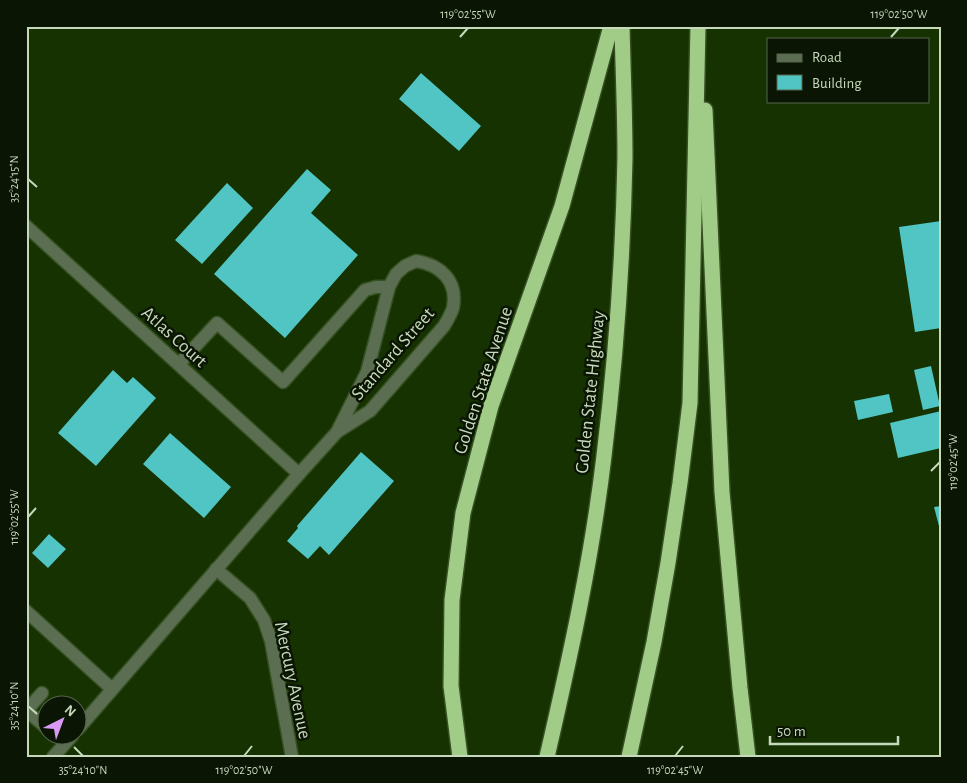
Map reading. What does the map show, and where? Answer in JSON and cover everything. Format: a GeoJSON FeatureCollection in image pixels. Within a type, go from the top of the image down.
{"type":"FeatureCollection","features":[{"type":"Feature","properties":{"kind":"highway","name":"Golden State Avenue"},"geometry":{"type":"LineString","coordinates":[[460,757],[450,686],[452,600],[463,513],[491,406],[562,206],[611,26]]}},
{"type":"Feature","properties":{"kind":"highway","name":"Golden State Highway"},"geometry":{"type":"LineString","coordinates":[[547,757],[571,654],[586,576],[604,458],[613,379],[621,260],[624,159],[622,26]]}},
{"type":"Feature","properties":{"kind":"highway"},"geometry":{"type":"LineString","coordinates":[[628,757],[654,642],[668,563],[690,403],[700,26]]}},
{"type":"Feature","properties":{"kind":"highway"},"geometry":{"type":"LineString","coordinates":[[700,26],[722,483],[748,757]]}},
{"type":"Feature","properties":{"kind":"street","name":"Atlas Court"},"geometry":{"type":"LineString","coordinates":[[26,226],[299,474]]}},
{"type":"Feature","properties":{"kind":"street","name":"Standard Street"},"geometry":{"type":"LineString","coordinates":[[88,717],[216,568],[337,432],[370,411],[444,326],[452,310],[453,296],[450,283],[445,274],[437,267],[416,262],[405,266],[396,274],[389,287],[366,372],[337,432]]}},
{"type":"Feature","properties":{"kind":"street"},"geometry":{"type":"LineString","coordinates":[[179,364],[217,323],[283,382],[365,290],[376,287],[389,287]]}},
{"type":"Feature","properties":{"kind":"street","name":"Mercury Avenue"},"geometry":{"type":"LineString","coordinates":[[216,568],[250,598],[264,620],[271,642],[292,757]]}},
{"type":"Feature","properties":{"kind":"street"},"geometry":{"type":"LineString","coordinates":[[26,611],[112,689]]}},
{"type":"Feature","properties":{"kind":"street"},"geometry":{"type":"LineString","coordinates":[[38,720],[27,711],[42,693]]}},
{"type":"Feature","properties":{"kind":"street"},"geometry":{"type":"LineString","coordinates":[[53,757],[59,746]]}},
{"type":"Feature","properties":{"kind":"building"},"geometry":{"type":"Polygon","coordinates":[[[421,73],[481,126],[459,151],[399,99],[421,73]]]}},
{"type":"Feature","properties":{"kind":"building"},"geometry":{"type":"Polygon","coordinates":[[[307,169],[331,190],[311,213],[358,255],[285,338],[214,274],[307,169]]]}},
{"type":"Feature","properties":{"kind":"building"},"geometry":{"type":"Polygon","coordinates":[[[227,183],[253,208],[202,264],[175,240],[227,183]]]}},
{"type":"Feature","properties":{"kind":"building"},"geometry":{"type":"Polygon","coordinates":[[[941,221],[941,328],[915,332],[899,227],[941,221]]]}},
{"type":"Feature","properties":{"kind":"building"},"geometry":{"type":"Polygon","coordinates":[[[931,366],[940,406],[923,410],[914,370],[931,366]]]}},
{"type":"Feature","properties":{"kind":"building"},"geometry":{"type":"Polygon","coordinates":[[[113,370],[127,383],[133,377],[156,398],[96,466],[58,433],[113,370]]]}},
{"type":"Feature","properties":{"kind":"building"},"geometry":{"type":"Polygon","coordinates":[[[889,394],[893,412],[858,420],[854,401],[889,394]]]}},
{"type":"Feature","properties":{"kind":"building"},"geometry":{"type":"Polygon","coordinates":[[[941,411],[941,448],[898,458],[890,423],[941,411]]]}},
{"type":"Feature","properties":{"kind":"building"},"geometry":{"type":"Polygon","coordinates":[[[170,433],[231,487],[204,518],[143,464],[170,433]]]}},
{"type":"Feature","properties":{"kind":"building"},"geometry":{"type":"Polygon","coordinates":[[[361,452],[394,481],[329,555],[320,546],[308,559],[287,541],[298,528],[297,526],[361,452]]]}},
{"type":"Feature","properties":{"kind":"building"},"geometry":{"type":"Polygon","coordinates":[[[941,506],[941,530],[940,530],[934,507],[941,506]]]}},
{"type":"Feature","properties":{"kind":"building"},"geometry":{"type":"Polygon","coordinates":[[[49,534],[66,549],[48,568],[32,553],[49,534]]]}}]}
